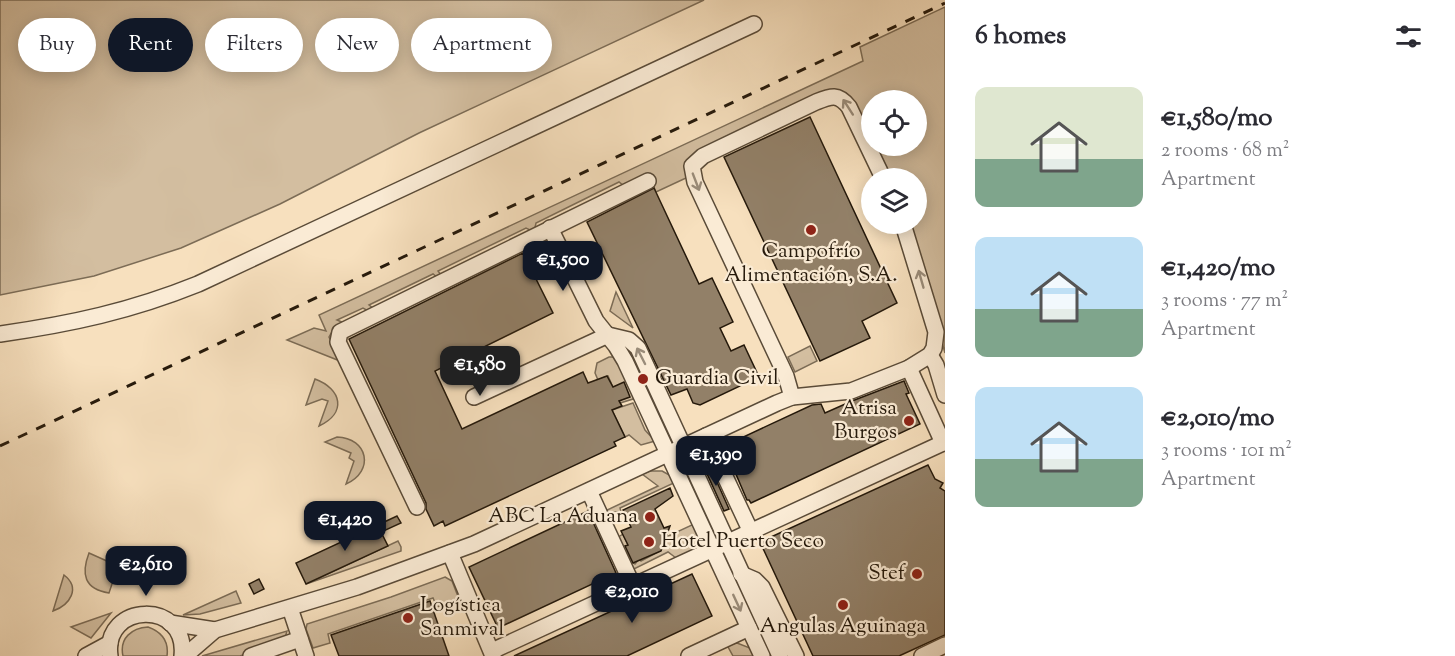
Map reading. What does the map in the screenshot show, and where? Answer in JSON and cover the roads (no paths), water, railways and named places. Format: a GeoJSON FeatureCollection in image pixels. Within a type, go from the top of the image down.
{"type":"FeatureCollection","features":[{"type":"Feature","properties":{"kind":"street"},"geometry":{"type":"LineString","coordinates":[[0,334],[45,328],[110,314],[198,284],[754,24]]}},
{"type":"Feature","properties":{"kind":"street"},"geometry":{"type":"LineString","coordinates":[[792,397],[786,376],[695,182],[692,166],[703,156],[816,102],[836,97],[843,99],[849,107],[878,168]]}},
{"type":"Feature","properties":{"kind":"street"},"geometry":{"type":"LineString","coordinates":[[417,507],[338,342],[340,332],[648,181]]}},
{"type":"Feature","properties":{"kind":"street"},"geometry":{"type":"LineString","coordinates":[[549,228],[596,321],[625,361],[762,656]]}},
{"type":"Feature","properties":{"kind":"street"},"geometry":{"type":"LineString","coordinates":[[170,622],[181,640],[184,656],[215,630],[386,578],[450,553],[792,397],[851,391],[909,368],[930,356],[934,348],[936,332],[906,234]]}},
{"type":"Feature","properties":{"kind":"street"},"geometry":{"type":"LineString","coordinates":[[474,397],[608,335],[629,340],[638,348],[780,656]]}},
{"type":"Feature","properties":{"kind":"street"},"geometry":{"type":"LineString","coordinates":[[930,356],[936,366],[945,395]]}},
{"type":"Feature","properties":{"kind":"street"},"geometry":{"type":"LineString","coordinates":[[450,553],[492,654],[712,549],[944,443],[909,368]]}},
{"type":"Feature","properties":{"kind":"street"},"geometry":{"type":"LineString","coordinates":[[706,436],[751,532]]}},
{"type":"Feature","properties":{"kind":"street"},"geometry":{"type":"LineString","coordinates":[[589,490],[633,586]]}},
{"type":"Feature","properties":{"kind":"street"},"geometry":{"type":"LineString","coordinates":[[741,574],[755,580],[762,588],[796,656]]}},
{"type":"Feature","properties":{"kind":"street"},"geometry":{"type":"LineString","coordinates":[[290,608],[306,656]]}},
{"type":"Feature","properties":{"kind":"street"},"geometry":{"type":"LineString","coordinates":[[86,656],[110,649],[117,627],[130,617],[147,614],[170,622],[215,630]]}},
{"type":"Feature","properties":{"kind":"street"},"geometry":{"type":"LineString","coordinates":[[689,656],[749,628]]}},
{"type":"Feature","properties":{"kind":"street"},"geometry":{"type":"LineString","coordinates":[[251,656],[300,639]]}},
{"type":"Feature","properties":{"kind":"street"},"geometry":{"type":"LineString","coordinates":[[922,656],[945,645]]}},
{"type":"Feature","properties":{"kind":"railway"},"geometry":{"type":"LineString","coordinates":[[0,446],[945,3]]}},
{"type":"Feature","properties":{"kind":"place","name":"Campofrío Alimentación, S.A."},"geometry":{"type":"Point","coordinates":[811,230]}},
{"type":"Feature","properties":{"kind":"place","name":"Guardia Civil"},"geometry":{"type":"Point","coordinates":[643,379]}},
{"type":"Feature","properties":{"kind":"place","name":"Atrisa Burgos"},"geometry":{"type":"Point","coordinates":[909,421]}},
{"type":"Feature","properties":{"kind":"place","name":"ABC La Aduana"},"geometry":{"type":"Point","coordinates":[650,517]}},
{"type":"Feature","properties":{"kind":"place","name":"Hotel Puerto Seco"},"geometry":{"type":"Point","coordinates":[649,542]}},
{"type":"Feature","properties":{"kind":"place","name":"Stef"},"geometry":{"type":"Point","coordinates":[917,574]}},
{"type":"Feature","properties":{"kind":"place","name":"Angulas Aguinaga"},"geometry":{"type":"Point","coordinates":[843,605]}},
{"type":"Feature","properties":{"kind":"place","name":"Logística Sanmival"},"geometry":{"type":"Point","coordinates":[408,618]}}]}
